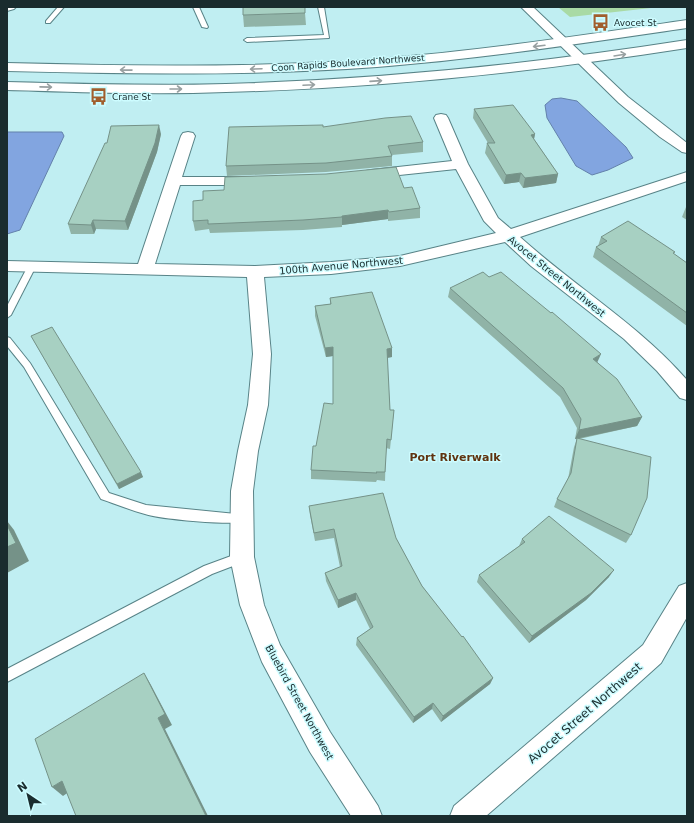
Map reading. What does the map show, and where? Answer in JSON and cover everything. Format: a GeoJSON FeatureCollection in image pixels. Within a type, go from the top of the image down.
{"type":"FeatureCollection","features":[{"type":"Feature","properties":{"kind":"main road","name":"Coon Rapids Boulevard Northwest"},"geometry":{"type":"LineString","coordinates":[[7,67],[184,70],[315,66],[432,58],[564,42],[687,24]]}},
{"type":"Feature","properties":{"kind":"main road","name":"Coon Rapids Boulevard Northwest"},"geometry":{"type":"LineString","coordinates":[[7,86],[192,89],[330,84],[410,79],[582,60],[687,44]]}},
{"type":"Feature","properties":{"kind":"street"},"geometry":{"type":"LineString","coordinates":[[526,7],[641,115],[664,134],[687,148]]}},
{"type":"Feature","properties":{"kind":"street","name":"Avocet Street Northwest"},"geometry":{"type":"LineString","coordinates":[[441,118],[461,164],[492,221],[537,262],[630,334],[664,366],[687,393]]}},
{"type":"Feature","properties":{"kind":"street"},"geometry":{"type":"LineString","coordinates":[[145,269],[188,136]]}},
{"type":"Feature","properties":{"kind":"street"},"geometry":{"type":"LineString","coordinates":[[357,175],[461,164]]}},
{"type":"Feature","properties":{"kind":"street","name":"100th Avenue Northwest"},"geometry":{"type":"LineString","coordinates":[[7,266],[255,272],[331,268],[400,262],[507,236],[687,176]]}},
{"type":"Feature","properties":{"kind":"street"},"geometry":{"type":"LineString","coordinates":[[174,181],[268,181]]}},
{"type":"Feature","properties":{"kind":"street","name":"Bluebird Street Northwest"},"geometry":{"type":"LineString","coordinates":[[255,272],[262,354],[258,404],[248,451],[242,491],[242,557],[252,605],[271,653],[320,742],[368,816]]}},
{"type":"Feature","properties":{"kind":"street","name":"Avocet Street Northwest"},"geometry":{"type":"LineString","coordinates":[[464,816],[606,696],[652,654],[687,594]]}},
{"type":"Feature","properties":{"kind":"lane"},"geometry":{"type":"LineString","coordinates":[[48,22],[61,7]]}},
{"type":"Feature","properties":{"kind":"lane"},"geometry":{"type":"LineString","coordinates":[[196,7],[205,26]]}},
{"type":"Feature","properties":{"kind":"lane"},"geometry":{"type":"LineString","coordinates":[[247,40],[327,37],[321,7]]}},
{"type":"Feature","properties":{"kind":"lane"},"geometry":{"type":"LineString","coordinates":[[7,315],[32,266]]}},
{"type":"Feature","properties":{"kind":"lane"},"geometry":{"type":"LineString","coordinates":[[7,340],[27,365],[105,496],[146,510],[219,518],[242,518]]}},
{"type":"Feature","properties":{"kind":"lane"},"geometry":{"type":"LineString","coordinates":[[7,676],[208,570],[242,557]]}},
{"type":"Feature","properties":{"kind":"green space"},"geometry":{"type":"Polygon","coordinates":[[[558,7],[660,7],[570,17],[558,7]]]}},
{"type":"Feature","properties":{"kind":"water"},"geometry":{"type":"Polygon","coordinates":[[[561,98],[577,101],[626,147],[633,158],[608,170],[592,175],[576,166],[547,118],[545,105],[552,99],[561,98]]]}},
{"type":"Feature","properties":{"kind":"water"},"geometry":{"type":"Polygon","coordinates":[[[7,132],[62,132],[64,136],[20,230],[7,234],[7,132]]]}},
{"type":"Feature","properties":{"kind":"building"},"geometry":{"type":"Polygon","coordinates":[[[243,7],[305,7],[305,13],[243,15],[243,7]]]}},
{"type":"Feature","properties":{"kind":"building"},"geometry":{"type":"Polygon","coordinates":[[[513,105],[535,134],[531,135],[558,174],[525,178],[521,173],[506,175],[487,143],[495,143],[474,109],[513,105]]]}},
{"type":"Feature","properties":{"kind":"building"},"geometry":{"type":"Polygon","coordinates":[[[411,116],[423,142],[388,146],[392,156],[326,163],[226,166],[229,127],[323,125],[323,127],[385,118],[411,116]]]}},
{"type":"Feature","properties":{"kind":"building"},"geometry":{"type":"Polygon","coordinates":[[[159,125],[155,143],[125,221],[93,220],[91,225],[68,224],[105,143],[107,143],[111,126],[159,125]]]}},
{"type":"Feature","properties":{"kind":"building"},"geometry":{"type":"Polygon","coordinates":[[[396,167],[404,188],[412,187],[420,208],[389,212],[388,210],[342,217],[303,220],[208,224],[208,220],[193,221],[193,201],[203,200],[203,191],[224,190],[225,177],[326,174],[396,167]]]}},
{"type":"Feature","properties":{"kind":"building"},"geometry":{"type":"Polygon","coordinates":[[[628,221],[675,252],[673,253],[687,263],[687,313],[596,247],[607,241],[601,237],[628,221]]]}},
{"type":"Feature","properties":{"kind":"building"},"geometry":{"type":"Polygon","coordinates":[[[483,272],[489,277],[501,272],[551,313],[552,312],[601,354],[593,359],[617,379],[642,417],[579,430],[581,419],[563,388],[450,288],[483,272]]]}},
{"type":"Feature","properties":{"kind":"building"},"geometry":{"type":"Polygon","coordinates":[[[372,292],[392,348],[387,349],[390,410],[394,410],[391,440],[387,439],[385,472],[376,472],[377,473],[311,470],[313,446],[316,446],[324,403],[333,404],[333,347],[325,348],[315,306],[331,304],[330,298],[372,292]]]}},
{"type":"Feature","properties":{"kind":"building"},"geometry":{"type":"Polygon","coordinates":[[[52,327],[141,472],[117,484],[31,336],[52,327]]]}},
{"type":"Feature","properties":{"kind":"building"},"geometry":{"type":"Polygon","coordinates":[[[577,438],[651,457],[647,498],[631,535],[557,499],[571,473],[577,438]]]}},
{"type":"Feature","properties":{"kind":"building"},"geometry":{"type":"Polygon","coordinates":[[[383,493],[396,538],[422,586],[462,637],[463,636],[493,678],[443,716],[433,703],[414,717],[357,638],[373,627],[356,593],[338,600],[325,573],[342,566],[334,529],[314,533],[309,506],[383,493]]]}},
{"type":"Feature","properties":{"kind":"building"},"geometry":{"type":"Polygon","coordinates":[[[549,516],[614,570],[591,593],[532,636],[479,575],[525,542],[522,539],[549,516]]]}},
{"type":"Feature","properties":{"kind":"building"},"geometry":{"type":"Polygon","coordinates":[[[7,525],[16,543],[7,547],[7,525]]]}},
{"type":"Feature","properties":{"kind":"building"},"geometry":{"type":"Polygon","coordinates":[[[144,673],[165,714],[158,718],[206,816],[76,816],[62,781],[52,787],[35,739],[144,673]]]}},
{"type":"Feature","properties":{"kind":"place","name":"Avocet St"},"geometry":{"type":"Point","coordinates":[601,23]}},
{"type":"Feature","properties":{"kind":"place","name":"Crane St"},"geometry":{"type":"Point","coordinates":[99,97]}},
{"type":"Feature","properties":{"kind":"district","name":"Port Riverwalk"},"geometry":{"type":"Point","coordinates":[455,457]}}]}
